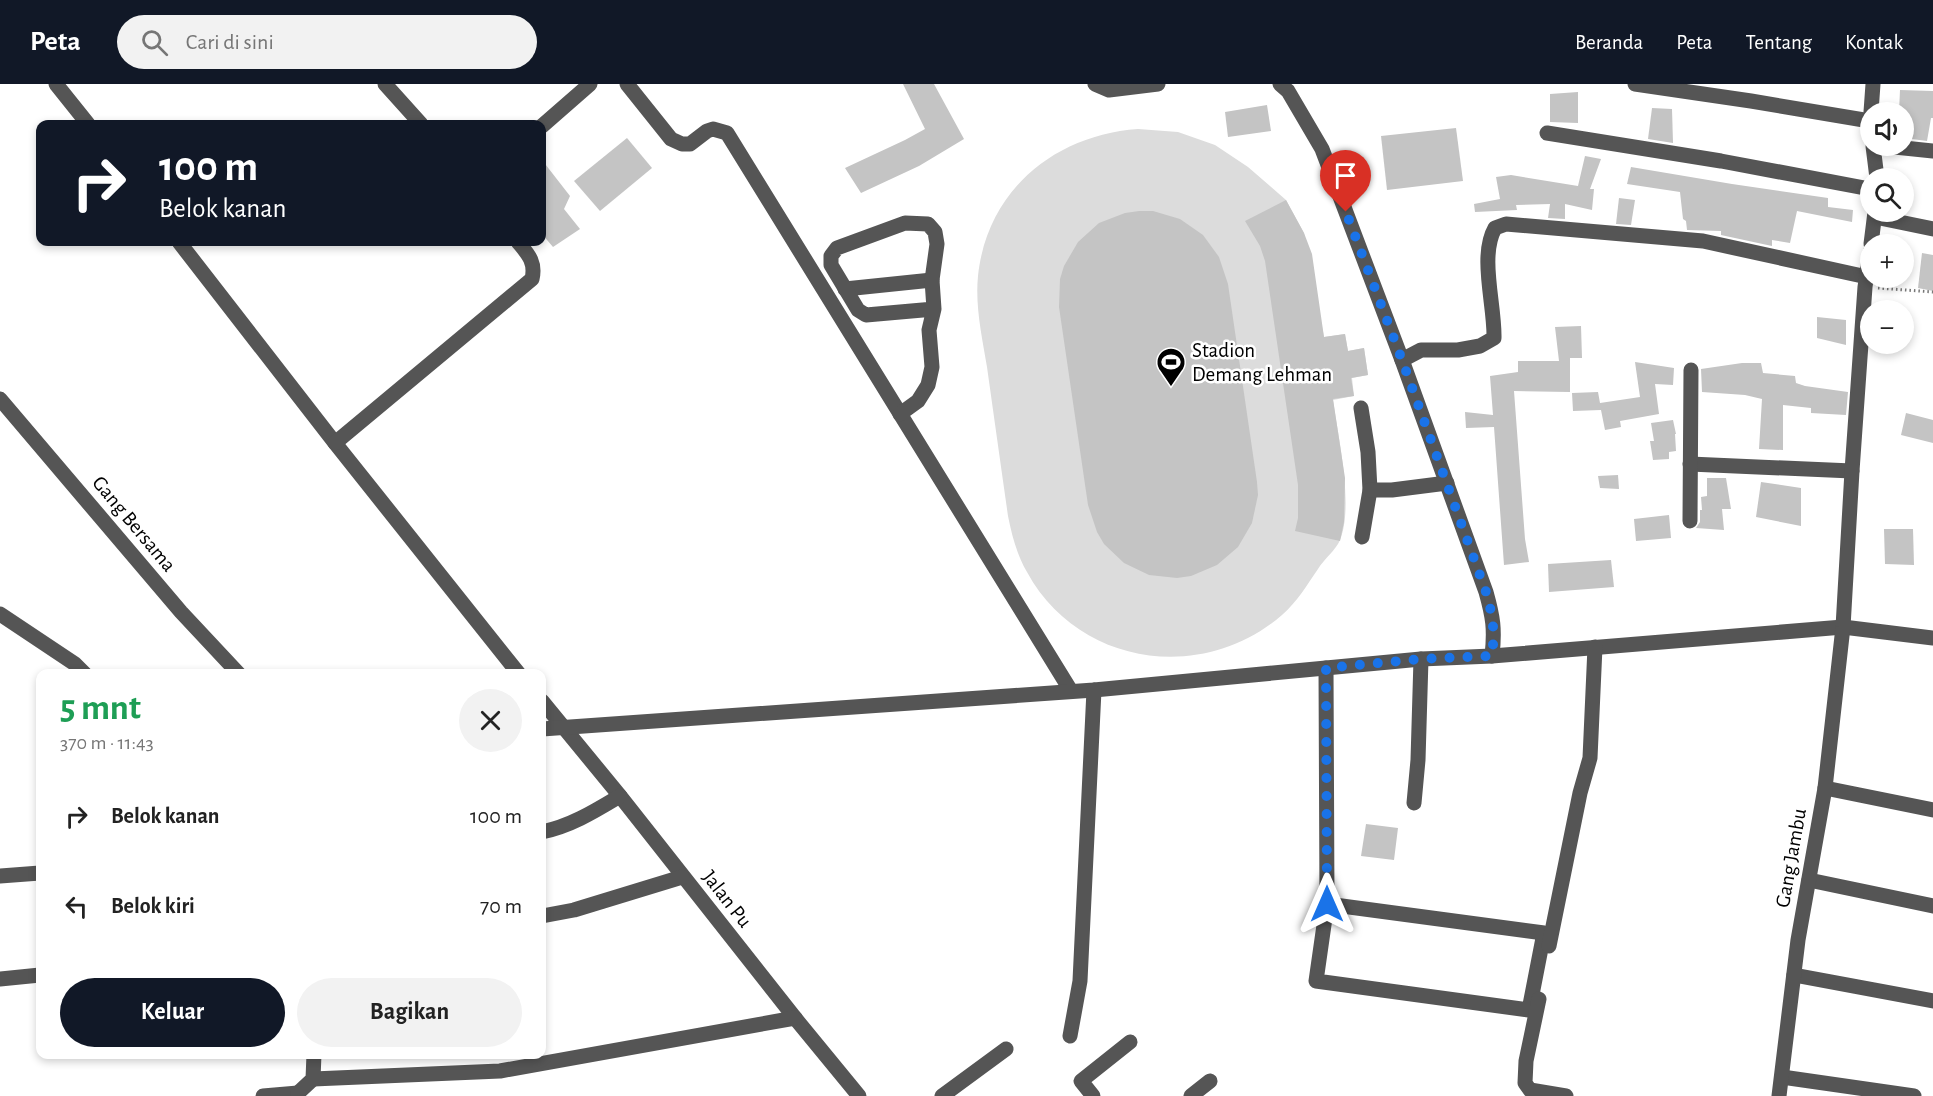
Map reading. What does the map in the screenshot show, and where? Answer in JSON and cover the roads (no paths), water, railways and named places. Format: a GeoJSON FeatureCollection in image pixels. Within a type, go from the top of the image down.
{"type":"FeatureCollection","features":[{"type":"Feature","properties":{"kind":"street"},"geometry":{"type":"LineString","coordinates":[[56,84],[85,120]]}},
{"type":"Feature","properties":{"kind":"street"},"geometry":{"type":"LineString","coordinates":[[385,84],[417,120]]}},
{"type":"Feature","properties":{"kind":"street"},"geometry":{"type":"LineString","coordinates":[[546,122],[590,84]]}},
{"type":"Feature","properties":{"kind":"street"},"geometry":{"type":"LineString","coordinates":[[627,84],[671,139],[682,144],[690,144],[713,129],[727,133],[1071,692]]}},
{"type":"Feature","properties":{"kind":"street"},"geometry":{"type":"LineString","coordinates":[[1095,84],[1109,90],[1158,84]]}},
{"type":"Feature","properties":{"kind":"street"},"geometry":{"type":"LineString","coordinates":[[1280,84],[1288,91],[1322,149],[1402,360],[1491,607],[1495,633],[1492,656]]}},
{"type":"Feature","properties":{"kind":"street"},"geometry":{"type":"LineString","coordinates":[[1635,84],[1860,119]]}},
{"type":"Feature","properties":{"kind":"street"},"geometry":{"type":"LineString","coordinates":[[1872,102],[1873,84]]}},
{"type":"Feature","properties":{"kind":"street"},"geometry":{"type":"LineString","coordinates":[[1547,133],[1721,161],[1860,187]]}},
{"type":"Feature","properties":{"kind":"street"},"geometry":{"type":"LineString","coordinates":[[1914,149],[1933,151]]}},
{"type":"Feature","properties":{"kind":"street"},"geometry":{"type":"LineString","coordinates":[[1906,222],[1933,229]]}},
{"type":"Feature","properties":{"kind":"street"},"geometry":{"type":"LineString","coordinates":[[900,414],[918,401],[928,386],[932,367],[929,330],[934,309],[932,280],[937,244],[935,232],[928,224],[905,223],[837,248],[831,256],[831,265],[845,289],[858,310],[866,315],[934,309]]}},
{"type":"Feature","properties":{"kind":"street"},"geometry":{"type":"LineString","coordinates":[[1402,360],[1421,350],[1458,350],[1480,346],[1494,338],[1495,322],[1489,284],[1489,238],[1495,228],[1506,224],[1703,241],[1860,280]]}},
{"type":"Feature","properties":{"kind":"street"},"geometry":{"type":"LineString","coordinates":[[182,246],[515,669]]}},
{"type":"Feature","properties":{"kind":"street"},"geometry":{"type":"LineString","coordinates":[[335,442],[532,279],[535,269],[521,246]]}},
{"type":"Feature","properties":{"kind":"street"},"geometry":{"type":"LineString","coordinates":[[845,289],[932,280]]}},
{"type":"Feature","properties":{"kind":"street","name":"Gang Jambu"},"geometry":{"type":"LineString","coordinates":[[1779,1096],[1794,975],[1825,788],[1843,627],[1866,288]]}},
{"type":"Feature","properties":{"kind":"street"},"geometry":{"type":"LineString","coordinates":[[1690,521],[1691,370]]}},
{"type":"Feature","properties":{"kind":"street","name":"Gang Bersama"},"geometry":{"type":"LineString","coordinates":[[0,399],[181,612],[234,669]]}},
{"type":"Feature","properties":{"kind":"street"},"geometry":{"type":"LineString","coordinates":[[1362,408],[1370,490],[1362,537]]}},
{"type":"Feature","properties":{"kind":"street"},"geometry":{"type":"LineString","coordinates":[[1690,464],[1852,471]]}},
{"type":"Feature","properties":{"kind":"street"},"geometry":{"type":"LineString","coordinates":[[1370,490],[1392,490],[1447,483]]}},
{"type":"Feature","properties":{"kind":"street"},"geometry":{"type":"LineString","coordinates":[[0,614],[80,669]]}},
{"type":"Feature","properties":{"kind":"street"},"geometry":{"type":"LineString","coordinates":[[546,729],[1071,692],[1421,659],[1492,656],[1843,627],[1933,638]]}},
{"type":"Feature","properties":{"kind":"street"},"geometry":{"type":"LineString","coordinates":[[1566,1096],[1530,1090],[1525,1083],[1526,1061],[1577,805],[1590,758],[1594,647]]}},
{"type":"Feature","properties":{"kind":"street"},"geometry":{"type":"LineString","coordinates":[[1414,803],[1418,760],[1421,659]]}},
{"type":"Feature","properties":{"kind":"street"},"geometry":{"type":"LineString","coordinates":[[1326,668],[1327,904],[1316,981],[1529,1010],[1544,933],[1327,904]]}},
{"type":"Feature","properties":{"kind":"street"},"geometry":{"type":"LineString","coordinates":[[1070,1036],[1080,981],[1094,690]]}},
{"type":"Feature","properties":{"kind":"street","name":"Jalan Pu"},"geometry":{"type":"LineString","coordinates":[[546,706],[859,1096]]}},
{"type":"Feature","properties":{"kind":"street"},"geometry":{"type":"LineString","coordinates":[[1825,788],[1933,810]]}},
{"type":"Feature","properties":{"kind":"street"},"geometry":{"type":"LineString","coordinates":[[546,831],[569,824],[620,796]]}},
{"type":"Feature","properties":{"kind":"street"},"geometry":{"type":"LineString","coordinates":[[0,876],[36,873]]}},
{"type":"Feature","properties":{"kind":"street"},"geometry":{"type":"LineString","coordinates":[[546,915],[574,910],[682,876]]}},
{"type":"Feature","properties":{"kind":"street"},"geometry":{"type":"LineString","coordinates":[[1809,880],[1933,906]]}},
{"type":"Feature","properties":{"kind":"street"},"geometry":{"type":"LineString","coordinates":[[0,979],[36,975]]}},
{"type":"Feature","properties":{"kind":"street"},"geometry":{"type":"LineString","coordinates":[[1794,975],[1933,1001]]}},
{"type":"Feature","properties":{"kind":"street"},"geometry":{"type":"LineString","coordinates":[[313,1079],[500,1071],[795,1018]]}},
{"type":"Feature","properties":{"kind":"street"},"geometry":{"type":"LineString","coordinates":[[1093,1096],[1081,1081],[1130,1042]]}},
{"type":"Feature","properties":{"kind":"street"},"geometry":{"type":"LineString","coordinates":[[942,1096],[1006,1049]]}},
{"type":"Feature","properties":{"kind":"street"},"geometry":{"type":"LineString","coordinates":[[263,1096],[298,1095],[313,1079],[314,1059]]}},
{"type":"Feature","properties":{"kind":"street"},"geometry":{"type":"LineString","coordinates":[[1782,1077],[1914,1096]]}},
{"type":"Feature","properties":{"kind":"street"},"geometry":{"type":"LineString","coordinates":[[1191,1096],[1210,1081]]}},
{"type":"Feature","properties":{"kind":"place","name":"Stadion Demang Lehman"},"geometry":{"type":"Point","coordinates":[1171,388]}}]}
